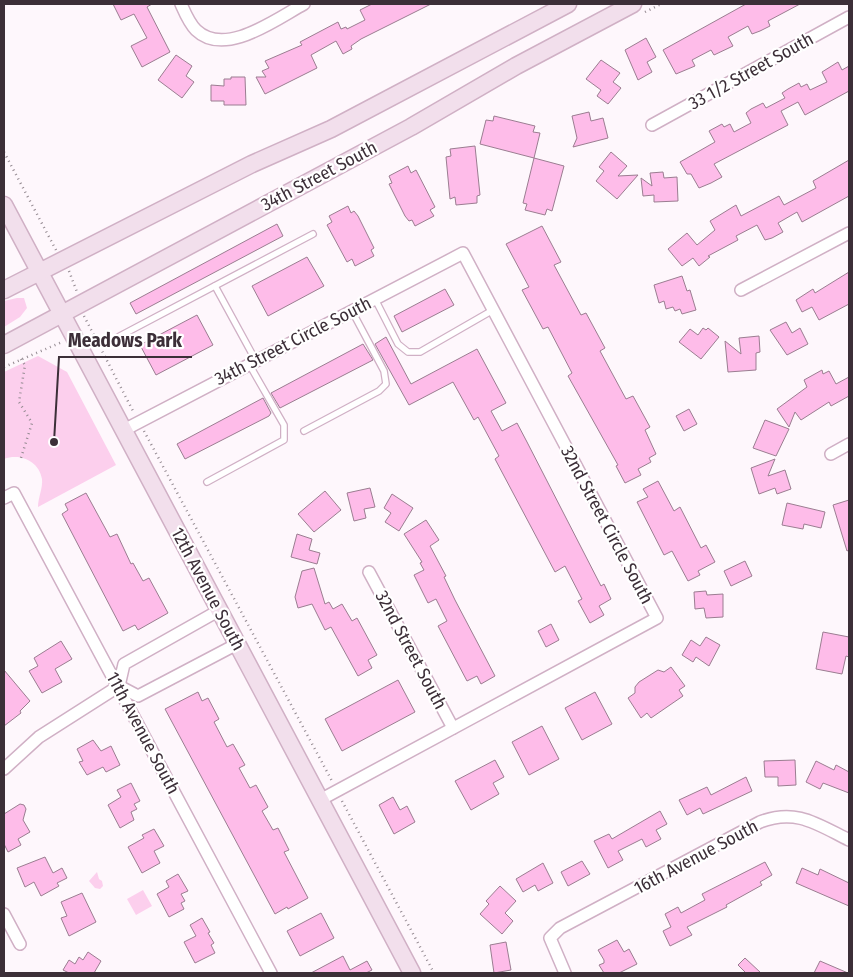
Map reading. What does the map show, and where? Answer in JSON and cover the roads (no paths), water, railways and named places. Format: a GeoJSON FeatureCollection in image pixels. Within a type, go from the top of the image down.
{"type":"FeatureCollection","features":[{"type":"Feature","properties":{"kind":"main road","name":"34th Street South"},"geometry":{"type":"LineString","coordinates":[[4,290],[252,164],[331,129],[568,4]]}},
{"type":"Feature","properties":{"kind":"main road","name":"34th Street South"},"geometry":{"type":"LineString","coordinates":[[4,345],[411,127],[516,66],[633,4]]}},
{"type":"Feature","properties":{"kind":"main road","name":"12th Avenue South"},"geometry":{"type":"LineString","coordinates":[[4,205],[412,973]]}},
{"type":"Feature","properties":{"kind":"street"},"geometry":{"type":"LineString","coordinates":[[181,4],[197,31],[206,37],[222,41],[240,38],[304,4]]}},
{"type":"Feature","properties":{"kind":"street","name":"33 1/2 Street South"},"geometry":{"type":"LineString","coordinates":[[652,125],[849,17]]}},
{"type":"Feature","properties":{"kind":"street"},"geometry":{"type":"LineString","coordinates":[[741,290],[849,233]]}},
{"type":"Feature","properties":{"kind":"street","name":"34th Street Circle South"},"geometry":{"type":"LineString","coordinates":[[124,430],[463,253]]}},
{"type":"Feature","properties":{"kind":"street","name":"32nd Street Circle South"},"geometry":{"type":"LineString","coordinates":[[320,800],[657,618],[463,253]]}},
{"type":"Feature","properties":{"kind":"street"},"geometry":{"type":"LineString","coordinates":[[831,454],[849,444]]}},
{"type":"Feature","properties":{"kind":"street","name":"11th Avenue South"},"geometry":{"type":"LineString","coordinates":[[9,495],[119,686],[271,973]]}},
{"type":"Feature","properties":{"kind":"street","name":"32nd Street South"},"geometry":{"type":"LineString","coordinates":[[369,572],[453,728]]}},
{"type":"Feature","properties":{"kind":"street"},"geometry":{"type":"LineString","coordinates":[[4,769],[39,737],[119,686],[124,664],[218,611]]}},
{"type":"Feature","properties":{"kind":"street"},"geometry":{"type":"LineString","coordinates":[[119,686],[138,696],[236,644]]}},
{"type":"Feature","properties":{"kind":"street","name":"16th Avenue South"},"geometry":{"type":"LineString","coordinates":[[565,973],[550,938],[560,928],[760,822],[775,816],[795,816],[849,840]]}},
{"type":"Feature","properties":{"kind":"street"},"geometry":{"type":"LineString","coordinates":[[4,914],[20,944]]}},
{"type":"Feature","properties":{"kind":"lane"},"geometry":{"type":"LineString","coordinates":[[118,337],[313,234]]}},
{"type":"Feature","properties":{"kind":"lane"},"geometry":{"type":"LineString","coordinates":[[207,482],[284,440],[284,425],[215,286]]}},
{"type":"Feature","properties":{"kind":"lane"},"geometry":{"type":"LineString","coordinates":[[375,299],[398,344],[408,352],[420,352],[493,310]]}},
{"type":"Feature","properties":{"kind":"lane"},"geometry":{"type":"LineString","coordinates":[[304,431],[378,391],[386,384],[384,371],[352,311]]}},
{"type":"Feature","properties":{"kind":"place","name":"Meadows Park"},"geometry":{"type":"Point","coordinates":[54,442]}}]}
